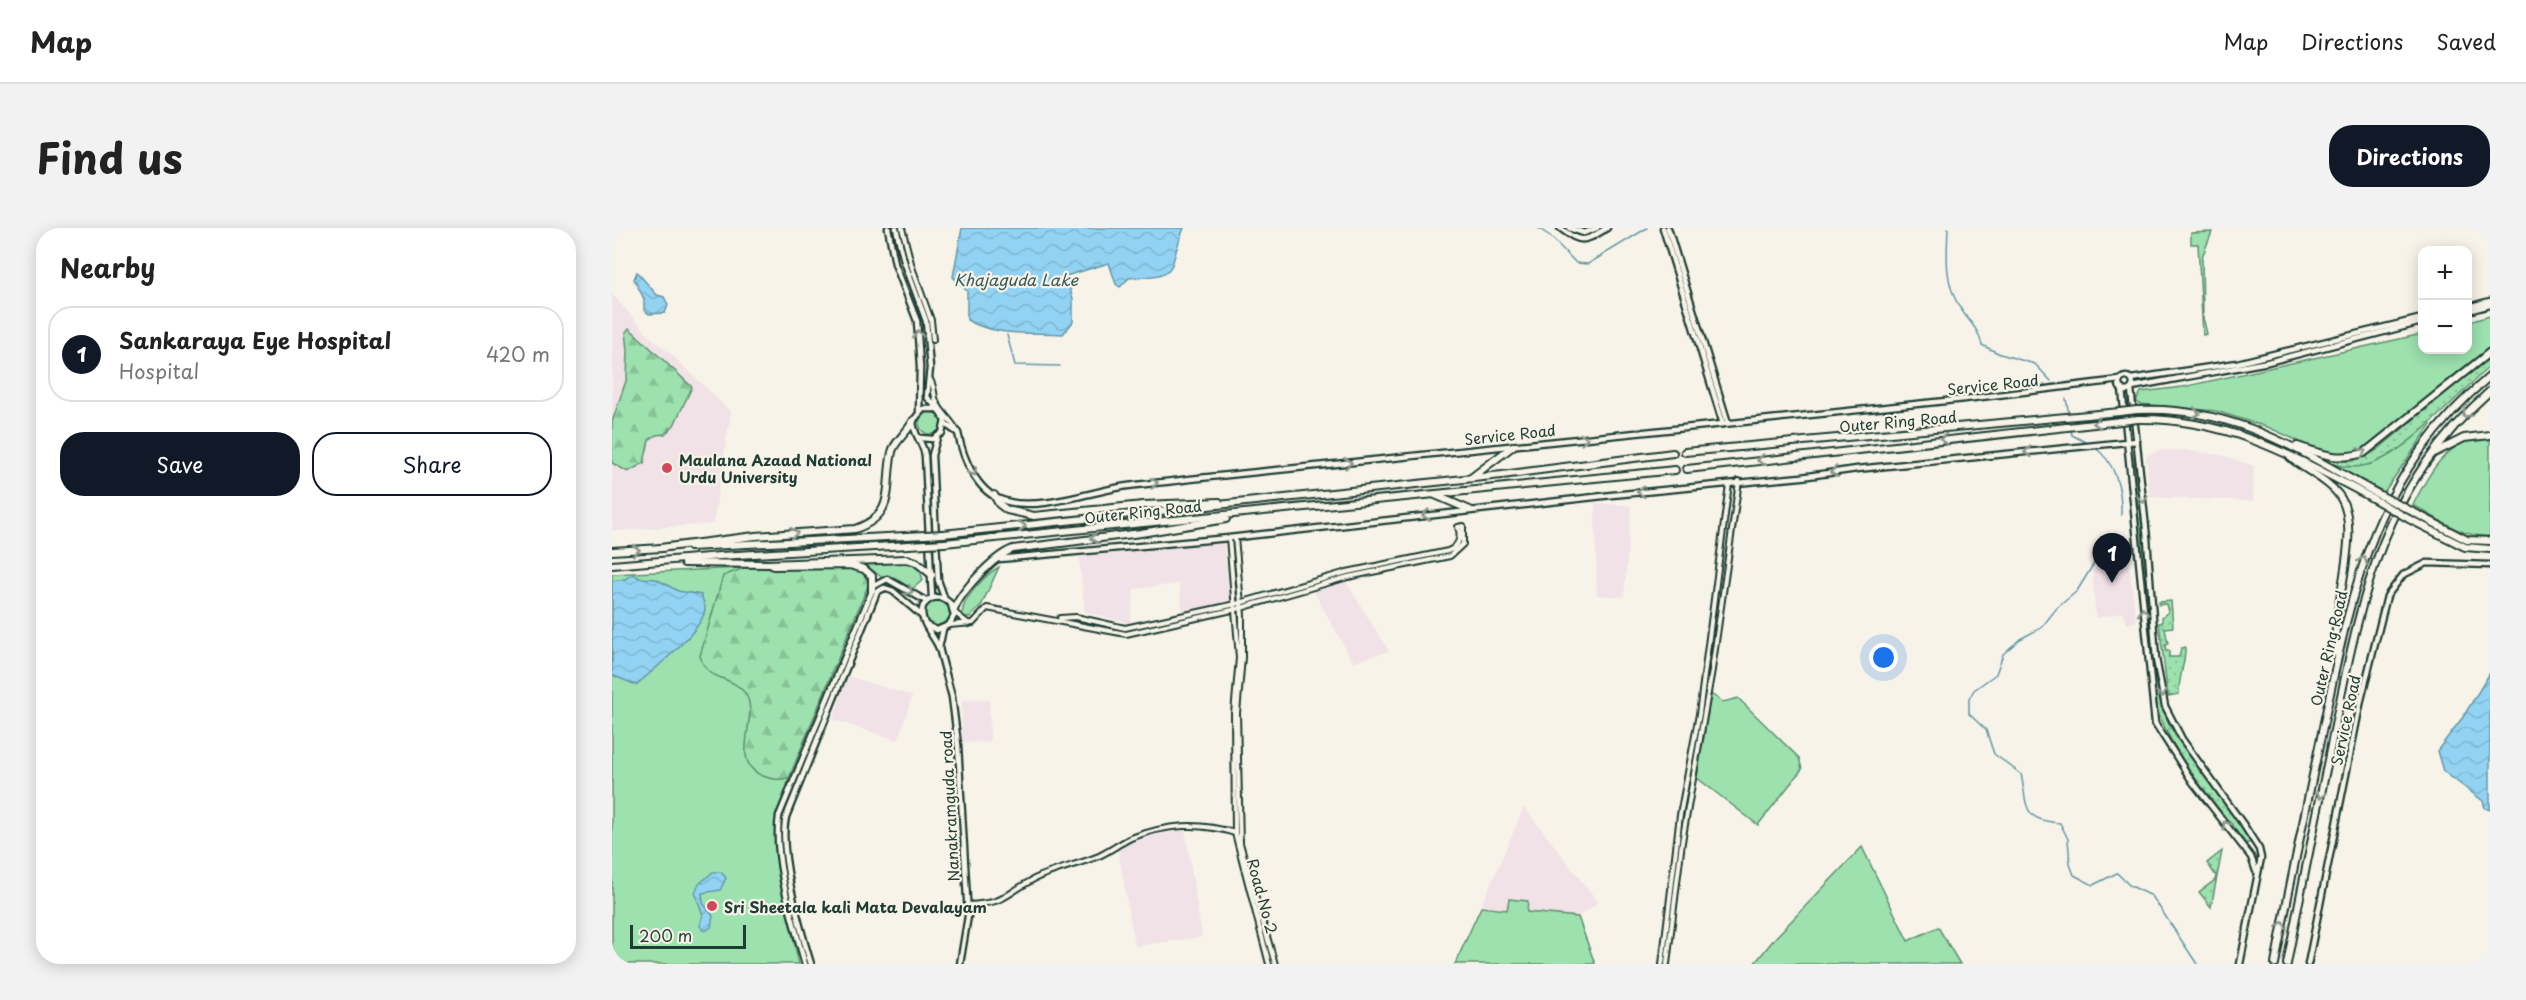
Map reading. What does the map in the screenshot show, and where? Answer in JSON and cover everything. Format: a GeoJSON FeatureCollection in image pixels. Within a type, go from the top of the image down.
{"type":"FeatureCollection","features":[{"type":"Feature","properties":{"kind":"highway"},"geometry":{"type":"LineString","coordinates":[[2288,443],[2326,456],[2345,458],[2364,453],[2490,352]]}},
{"type":"Feature","properties":{"kind":"highway","name":"Outer Ring Road"},"geometry":{"type":"LineString","coordinates":[[2275,964],[2337,660],[2359,569],[2388,501],[2432,434],[2490,376]]}},
{"type":"Feature","properties":{"kind":"highway","name":"Outer Ring Road"},"geometry":{"type":"LineString","coordinates":[[2287,964],[2366,589],[2395,513],[2432,454],[2455,425],[2490,391]]}},
{"type":"Feature","properties":{"kind":"highway","name":"Outer Ring Road"},"geometry":{"type":"LineString","coordinates":[[1685,452],[2138,410],[2208,415],[2252,427],[2288,443]]}},
{"type":"Feature","properties":{"kind":"highway","name":"Outer Ring Road"},"geometry":{"type":"LineString","coordinates":[[1687,469],[2138,419],[2208,425],[2250,437],[2286,453]]}},
{"type":"Feature","properties":{"kind":"highway"},"geometry":{"type":"LineString","coordinates":[[612,551],[855,530],[869,524],[886,504],[891,453],[913,421]]}},
{"type":"Feature","properties":{"kind":"highway"},"geometry":{"type":"LineString","coordinates":[[2432,454],[2464,438],[2490,435]]}},
{"type":"Feature","properties":{"kind":"highway"},"geometry":{"type":"LineString","coordinates":[[2288,443],[2374,496]]}},
{"type":"Feature","properties":{"kind":"highway"},"geometry":{"type":"LineString","coordinates":[[1470,478],[1513,446]]}},
{"type":"Feature","properties":{"kind":"highway","name":"Outer Ring Road"},"geometry":{"type":"LineString","coordinates":[[736,541],[943,534],[1470,478],[1673,453]]}},
{"type":"Feature","properties":{"kind":"highway"},"geometry":{"type":"LineString","coordinates":[[2286,453],[2331,485],[2347,510],[2349,525],[2346,555],[2333,635],[2337,660]]}},
{"type":"Feature","properties":{"kind":"highway"},"geometry":{"type":"LineString","coordinates":[[2286,453],[2467,540],[2490,541]]}},
{"type":"Feature","properties":{"kind":"highway"},"geometry":{"type":"LineString","coordinates":[[1566,467],[1568,480]]}},
{"type":"Feature","properties":{"kind":"highway","name":"Outer Ring Road"},"geometry":{"type":"LineString","coordinates":[[612,565],[720,556],[944,543],[1675,470]]}},
{"type":"Feature","properties":{"kind":"highway"},"geometry":{"type":"LineString","coordinates":[[1432,494],[1470,510]]}},
{"type":"Feature","properties":{"kind":"highway"},"geometry":{"type":"LineString","coordinates":[[994,495],[999,504],[1007,510],[1034,516],[1143,505],[1265,500]]}},
{"type":"Feature","properties":{"kind":"highway"},"geometry":{"type":"LineString","coordinates":[[954,611],[963,594],[1008,550],[1141,533],[1267,511]]}},
{"type":"Feature","properties":{"kind":"highway"},"geometry":{"type":"LineString","coordinates":[[2411,515],[2465,547],[2490,549]]}},
{"type":"Feature","properties":{"kind":"highway"},"geometry":{"type":"LineString","coordinates":[[660,562],[767,564],[907,559],[916,562],[932,575]]}},
{"type":"Feature","properties":{"kind":"highway"},"geometry":{"type":"LineString","coordinates":[[767,564],[782,568],[860,567],[872,576],[872,590]]}},
{"type":"Feature","properties":{"kind":"main road"},"geometry":{"type":"LineString","coordinates":[[888,228],[895,264],[917,321],[920,367],[919,412]]}},
{"type":"Feature","properties":{"kind":"main road"},"geometry":{"type":"LineString","coordinates":[[896,228],[904,261],[926,321],[929,378],[927,397],[944,417],[945,424],[933,447],[932,455],[939,586],[954,611],[939,648]]}},
{"type":"Feature","properties":{"kind":"main road"},"geometry":{"type":"LineString","coordinates":[[1560,228],[1574,239],[1585,241],[1608,228]]}},
{"type":"Feature","properties":{"kind":"main road"},"geometry":{"type":"LineString","coordinates":[[1569,228],[1584,233],[1598,228]]}},
{"type":"Feature","properties":{"kind":"main road"},"geometry":{"type":"LineString","coordinates":[[1666,228],[1725,424]]}},
{"type":"Feature","properties":{"kind":"main road"},"geometry":{"type":"LineString","coordinates":[[2472,308],[2490,303]]}},
{"type":"Feature","properties":{"kind":"main road","name":"Service Road"},"geometry":{"type":"LineString","coordinates":[[994,495],[1002,500],[1029,504],[1180,480],[2058,389],[2120,380],[2125,377],[2131,379],[2247,361],[2418,321]]}},
{"type":"Feature","properties":{"kind":"main road","name":"Service Road"},"geometry":{"type":"LineString","coordinates":[[2131,388],[2268,362],[2418,321]]}},
{"type":"Feature","properties":{"kind":"main road"},"geometry":{"type":"LineString","coordinates":[[2131,379],[2159,679],[2172,721],[2254,841],[2261,858],[2240,964]]}},
{"type":"Feature","properties":{"kind":"main road"},"geometry":{"type":"LineString","coordinates":[[2120,380],[2152,712],[2157,728],[2245,850],[2255,865],[2257,874]]}},
{"type":"Feature","properties":{"kind":"main road"},"geometry":{"type":"LineString","coordinates":[[2122,390],[2131,388]]}},
{"type":"Feature","properties":{"kind":"main road"},"geometry":{"type":"LineString","coordinates":[[932,598],[925,456],[920,438],[913,428],[913,421],[919,412],[929,407],[938,409]]}},
{"type":"Feature","properties":{"kind":"main road"},"geometry":{"type":"LineString","coordinates":[[945,424],[958,433],[973,473],[994,495]]}},
{"type":"Feature","properties":{"kind":"main road"},"geometry":{"type":"LineString","coordinates":[[920,438],[933,439],[939,435]]}},
{"type":"Feature","properties":{"kind":"main road"},"geometry":{"type":"LineString","coordinates":[[996,560],[2137,441]]}},
{"type":"Feature","properties":{"kind":"main road","name":"Service Road"},"geometry":{"type":"LineString","coordinates":[[2308,964],[2361,700],[2387,597],[2403,575],[2427,563],[2490,565]]}},
{"type":"Feature","properties":{"kind":"main road"},"geometry":{"type":"LineString","coordinates":[[811,964],[794,903],[784,834],[786,817],[801,771],[872,590],[877,583],[887,579],[926,601]]}},
{"type":"Feature","properties":{"kind":"main road"},"geometry":{"type":"LineString","coordinates":[[805,964],[789,906],[778,827],[779,816],[801,771],[880,589],[892,591],[922,616],[939,648]]}},
{"type":"Feature","properties":{"kind":"main road"},"geometry":{"type":"LineString","coordinates":[[922,616],[926,601],[932,598],[946,599]]}},
{"type":"Feature","properties":{"kind":"main road"},"geometry":{"type":"LineString","coordinates":[[926,625],[937,630],[946,627]]}},
{"type":"Feature","properties":{"kind":"main road"},"geometry":{"type":"LineString","coordinates":[[2146,645],[2155,644]]}},
{"type":"Feature","properties":{"kind":"main road","name":"Nanakramguda road"},"geometry":{"type":"LineString","coordinates":[[939,648],[956,718],[967,931],[960,964]]}},
{"type":"Feature","properties":{"kind":"main road"},"geometry":{"type":"LineString","coordinates":[[2245,850],[2254,841]]}},
{"type":"Feature","properties":{"kind":"street"},"geometry":{"type":"LineString","coordinates":[[902,228],[912,267],[931,320],[933,340]]}},
{"type":"Feature","properties":{"kind":"street"},"geometry":{"type":"LineString","coordinates":[[929,378],[933,383],[937,403],[954,421],[958,433]]}},
{"type":"Feature","properties":{"kind":"street"},"geometry":{"type":"LineString","coordinates":[[1662,964],[1722,600],[1739,481]]}},
{"type":"Feature","properties":{"kind":"street"},"geometry":{"type":"LineString","coordinates":[[1667,964],[1680,815],[1699,714],[1729,483]]}},
{"type":"Feature","properties":{"kind":"street"},"geometry":{"type":"LineString","coordinates":[[946,627],[969,624],[977,620],[987,608],[1119,633],[1132,633],[1239,606],[1347,572],[1446,555],[1456,553],[1463,544],[1463,526],[1458,527],[1460,536],[1457,544],[1446,555]]}},
{"type":"Feature","properties":{"kind":"street"},"geometry":{"type":"LineString","coordinates":[[1232,537],[1239,606],[1239,658],[1234,713],[1237,834],[1275,964]]}},
{"type":"Feature","properties":{"kind":"street"},"geometry":{"type":"LineString","coordinates":[[1721,543],[1730,545]]}},
{"type":"Feature","properties":{"kind":"street"},"geometry":{"type":"LineString","coordinates":[[1713,599],[1722,600]]}},
{"type":"Feature","properties":{"kind":"street"},"geometry":{"type":"LineString","coordinates":[[1054,619],[1076,617],[1125,628],[1239,606]]}},
{"type":"Feature","properties":{"kind":"street"},"geometry":{"type":"LineString","coordinates":[[954,611],[969,624]]}},
{"type":"Feature","properties":{"kind":"street"},"geometry":{"type":"LineString","coordinates":[[1131,627],[1132,633]]}},
{"type":"Feature","properties":{"kind":"street"},"geometry":{"type":"LineString","coordinates":[[966,905],[1000,902],[1040,877],[1070,864],[1102,855],[1131,838],[1201,824],[1237,834]]}},
{"type":"Feature","properties":{"kind":"street","name":"Road No 2"},"geometry":{"type":"LineString","coordinates":[[1237,834],[1269,964]]}},
{"type":"Feature","properties":{"kind":"shaded area","name":"Maulana Azaad National Urdu University"},"geometry":{"type":"Polygon","coordinates":[[[612,294],[651,338],[731,412],[713,524],[612,531],[612,294]]]}},
{"type":"Feature","properties":{"kind":"shaded area"},"geometry":{"type":"Polygon","coordinates":[[[2160,450],[2184,450],[2224,456],[2254,466],[2253,501],[2150,497],[2146,456],[2160,450]]]}},
{"type":"Feature","properties":{"kind":"shaded area"},"geometry":{"type":"Polygon","coordinates":[[[1595,503],[1631,506],[1624,597],[1597,595],[1595,503]]]}},
{"type":"Feature","properties":{"kind":"shaded area"},"geometry":{"type":"Polygon","coordinates":[[[2126,538],[2136,621],[2127,624],[2123,612],[2096,618],[2092,571],[2108,555],[2114,540],[2126,538]]]}},
{"type":"Feature","properties":{"kind":"shaded area"},"geometry":{"type":"Polygon","coordinates":[[[1224,543],[1230,601],[1183,612],[1179,584],[1134,589],[1130,623],[1085,612],[1079,557],[1224,543]]]}},
{"type":"Feature","properties":{"kind":"shaded area"},"geometry":{"type":"Polygon","coordinates":[[[1346,582],[1389,651],[1353,662],[1313,590],[1346,582]]]}},
{"type":"Feature","properties":{"kind":"shaded area"},"geometry":{"type":"Polygon","coordinates":[[[847,676],[912,696],[898,740],[833,720],[847,676]]]}},
{"type":"Feature","properties":{"kind":"shaded area"},"geometry":{"type":"Polygon","coordinates":[[[962,700],[989,700],[990,742],[962,742],[962,700]]]}},
{"type":"Feature","properties":{"kind":"shaded area"},"geometry":{"type":"Polygon","coordinates":[[[1524,807],[1598,902],[1578,917],[1481,907],[1524,807]]]}},
{"type":"Feature","properties":{"kind":"shaded area"},"geometry":{"type":"Polygon","coordinates":[[[1185,830],[1202,937],[1135,946],[1118,850],[1144,837],[1185,830]]]}},
{"type":"Feature","properties":{"kind":"green space"},"geometry":{"type":"Polygon","coordinates":[[[2212,232],[2202,257],[2203,317],[2207,334],[2203,335],[2198,244],[2191,244],[2191,233],[2212,232]]]}},
{"type":"Feature","properties":{"kind":"green space"},"geometry":{"type":"Polygon","coordinates":[[[2490,316],[2490,348],[2459,371],[2375,443],[2350,454],[2322,452],[2270,428],[2216,411],[2140,404],[2136,401],[2141,392],[2183,387],[2418,335],[2418,354],[2472,354],[2472,321],[2490,316]]]}},
{"type":"Feature","properties":{"kind":"green space"},"geometry":{"type":"Polygon","coordinates":[[[629,328],[692,387],[674,425],[665,434],[656,435],[649,440],[644,463],[628,472],[612,463],[612,422],[627,378],[626,332],[629,328]]]}},
{"type":"Feature","properties":{"kind":"green space"},"geometry":{"type":"Polygon","coordinates":[[[2490,356],[2490,366],[2398,450],[2382,459],[2357,467],[2346,467],[2326,461],[2352,461],[2377,450],[2490,356]]]}},
{"type":"Feature","properties":{"kind":"green space"},"geometry":{"type":"Polygon","coordinates":[[[930,412],[938,415],[941,423],[938,431],[930,434],[922,431],[919,423],[922,415],[930,412]]]}},
{"type":"Feature","properties":{"kind":"green space"},"geometry":{"type":"Polygon","coordinates":[[[2430,422],[2431,425],[2384,492],[2332,464],[2346,466],[2373,462],[2396,449],[2430,422]]]}},
{"type":"Feature","properties":{"kind":"green space"},"geometry":{"type":"Polygon","coordinates":[[[2479,438],[2490,439],[2490,536],[2470,534],[2460,530],[2413,505],[2438,462],[2456,447],[2479,438]]]}},
{"type":"Feature","properties":{"kind":"green space"},"geometry":{"type":"Polygon","coordinates":[[[2134,456],[2136,456],[2138,465],[2149,638],[2143,593],[2134,456]]]}},
{"type":"Feature","properties":{"kind":"green space"},"geometry":{"type":"Polygon","coordinates":[[[902,560],[919,567],[923,580],[912,589],[894,578],[880,576],[867,566],[853,563],[902,560]]]}},
{"type":"Feature","properties":{"kind":"green space"},"geometry":{"type":"Polygon","coordinates":[[[999,567],[981,606],[970,617],[963,617],[969,596],[987,576],[999,567]]]}},
{"type":"Feature","properties":{"kind":"green space"},"geometry":{"type":"Polygon","coordinates":[[[740,568],[850,568],[862,572],[869,583],[789,778],[775,831],[786,906],[799,964],[612,964],[612,574],[740,568]]]}},
{"type":"Feature","properties":{"kind":"green space"},"geometry":{"type":"Polygon","coordinates":[[[744,568],[850,568],[862,572],[869,583],[789,778],[770,778],[752,769],[747,760],[746,749],[749,701],[738,686],[713,675],[700,656],[723,576],[744,568]]]}},
{"type":"Feature","properties":{"kind":"green space"},"geometry":{"type":"Polygon","coordinates":[[[937,600],[946,604],[950,613],[946,622],[937,626],[928,622],[924,613],[928,604],[937,600]]]}},
{"type":"Feature","properties":{"kind":"green space"},"geometry":{"type":"Polygon","coordinates":[[[2171,601],[2173,627],[2165,628],[2168,644],[2165,645],[2166,651],[2169,651],[2169,657],[2179,657],[2181,648],[2185,647],[2185,653],[2179,694],[2168,696],[2159,623],[2162,623],[2162,617],[2168,612],[2166,604],[2159,605],[2159,602],[2171,601]]]}},
{"type":"Feature","properties":{"kind":"green space"},"geometry":{"type":"Polygon","coordinates":[[[2150,651],[2160,700],[2170,727],[2251,839],[2249,843],[2246,844],[2206,793],[2170,738],[2154,698],[2150,651]]]}},
{"type":"Feature","properties":{"kind":"green space"},"geometry":{"type":"Polygon","coordinates":[[[1711,694],[1723,702],[1738,698],[1799,758],[1802,769],[1758,825],[1697,778],[1711,694]]]}},
{"type":"Feature","properties":{"kind":"green space"},"geometry":{"type":"Polygon","coordinates":[[[1862,847],[1908,941],[1938,927],[1960,964],[1754,964],[1775,938],[1862,847]]]}},
{"type":"Feature","properties":{"kind":"green space"},"geometry":{"type":"Polygon","coordinates":[[[2222,851],[2211,907],[2199,892],[2215,880],[2216,876],[2207,863],[2222,851]]]}},
{"type":"Feature","properties":{"kind":"green space"},"geometry":{"type":"Polygon","coordinates":[[[1509,899],[1528,901],[1527,912],[1578,917],[1595,964],[1455,964],[1481,907],[1507,910],[1509,899]]]}},
{"type":"Feature","properties":{"kind":"water","name":"Khajaguda Lake"},"geometry":{"type":"Polygon","coordinates":[[[962,228],[1184,228],[1173,262],[1165,273],[1129,278],[1120,287],[1116,284],[1109,263],[1066,276],[1073,299],[1073,322],[1063,334],[1002,331],[967,320],[967,291],[953,277],[962,228]]]}},
{"type":"Feature","properties":{"kind":"water"},"geometry":{"type":"Polygon","coordinates":[[[637,272],[657,295],[664,297],[668,305],[665,313],[649,314],[644,310],[644,299],[634,279],[637,272]]]}},
{"type":"Feature","properties":{"kind":"water"},"geometry":{"type":"Polygon","coordinates":[[[633,574],[640,578],[656,579],[678,591],[701,595],[705,605],[703,617],[688,638],[636,685],[612,675],[612,581],[625,579],[633,574]]]}},
{"type":"Feature","properties":{"kind":"water"},"geometry":{"type":"Polygon","coordinates":[[[2490,673],[2490,810],[2485,808],[2483,801],[2443,771],[2437,751],[2463,717],[2490,673]]]}},
{"type":"Feature","properties":{"kind":"water"},"geometry":{"type":"Polygon","coordinates":[[[713,872],[721,872],[726,878],[720,890],[702,893],[703,903],[713,916],[711,927],[705,931],[700,926],[703,915],[695,893],[699,884],[713,872]]]}},
{"type":"Feature","properties":{"kind":"waterway"},"geometry":{"type":"LineString","coordinates":[[1538,228],[1550,236],[1576,263],[1588,264],[1647,228]]}},
{"type":"Feature","properties":{"kind":"waterway"},"geometry":{"type":"LineString","coordinates":[[1948,228],[1948,268],[1951,287],[1959,306],[1976,329],[1982,345],[2000,354],[2035,364],[2051,381]]}},
{"type":"Feature","properties":{"kind":"waterway"},"geometry":{"type":"LineString","coordinates":[[1007,335],[1015,365],[1060,366]]}},
{"type":"Feature","properties":{"kind":"waterway"},"geometry":{"type":"LineString","coordinates":[[2066,399],[2069,414]]}},
{"type":"Feature","properties":{"kind":"waterway"},"geometry":{"type":"LineString","coordinates":[[2071,430],[2072,435],[2087,443]]}},
{"type":"Feature","properties":{"kind":"waterway"},"geometry":{"type":"LineString","coordinates":[[2094,447],[2108,460],[2116,477],[2119,486],[2121,515]]}},
{"type":"Feature","properties":{"kind":"waterway"},"geometry":{"type":"LineString","coordinates":[[2104,547],[2077,591],[2057,608],[2041,628],[2020,639],[2003,654],[1996,674],[1974,690],[1969,699],[1969,714],[1986,730],[1994,754],[2021,774],[2026,803],[2032,815],[2038,819],[2060,823],[2068,839],[2070,864],[2074,875],[2093,885],[2117,873],[2129,885],[2152,896],[2197,964]]}},
{"type":"Feature","properties":{"kind":"tunnel"},"geometry":{"type":"LineString","coordinates":[[1673,453],[1685,452]]}},
{"type":"Feature","properties":{"kind":"place","name":"Maulana Azaad National Urdu University"},"geometry":{"type":"Point","coordinates":[667,468]}},
{"type":"Feature","properties":{"kind":"place","name":"Sankaraya Eye Hospital"},"geometry":{"type":"Point","coordinates":[2112,583]}},
{"type":"Feature","properties":{"kind":"place","name":"Sri Sheetala kali Mata Devalayam"},"geometry":{"type":"Point","coordinates":[712,906]}}]}
